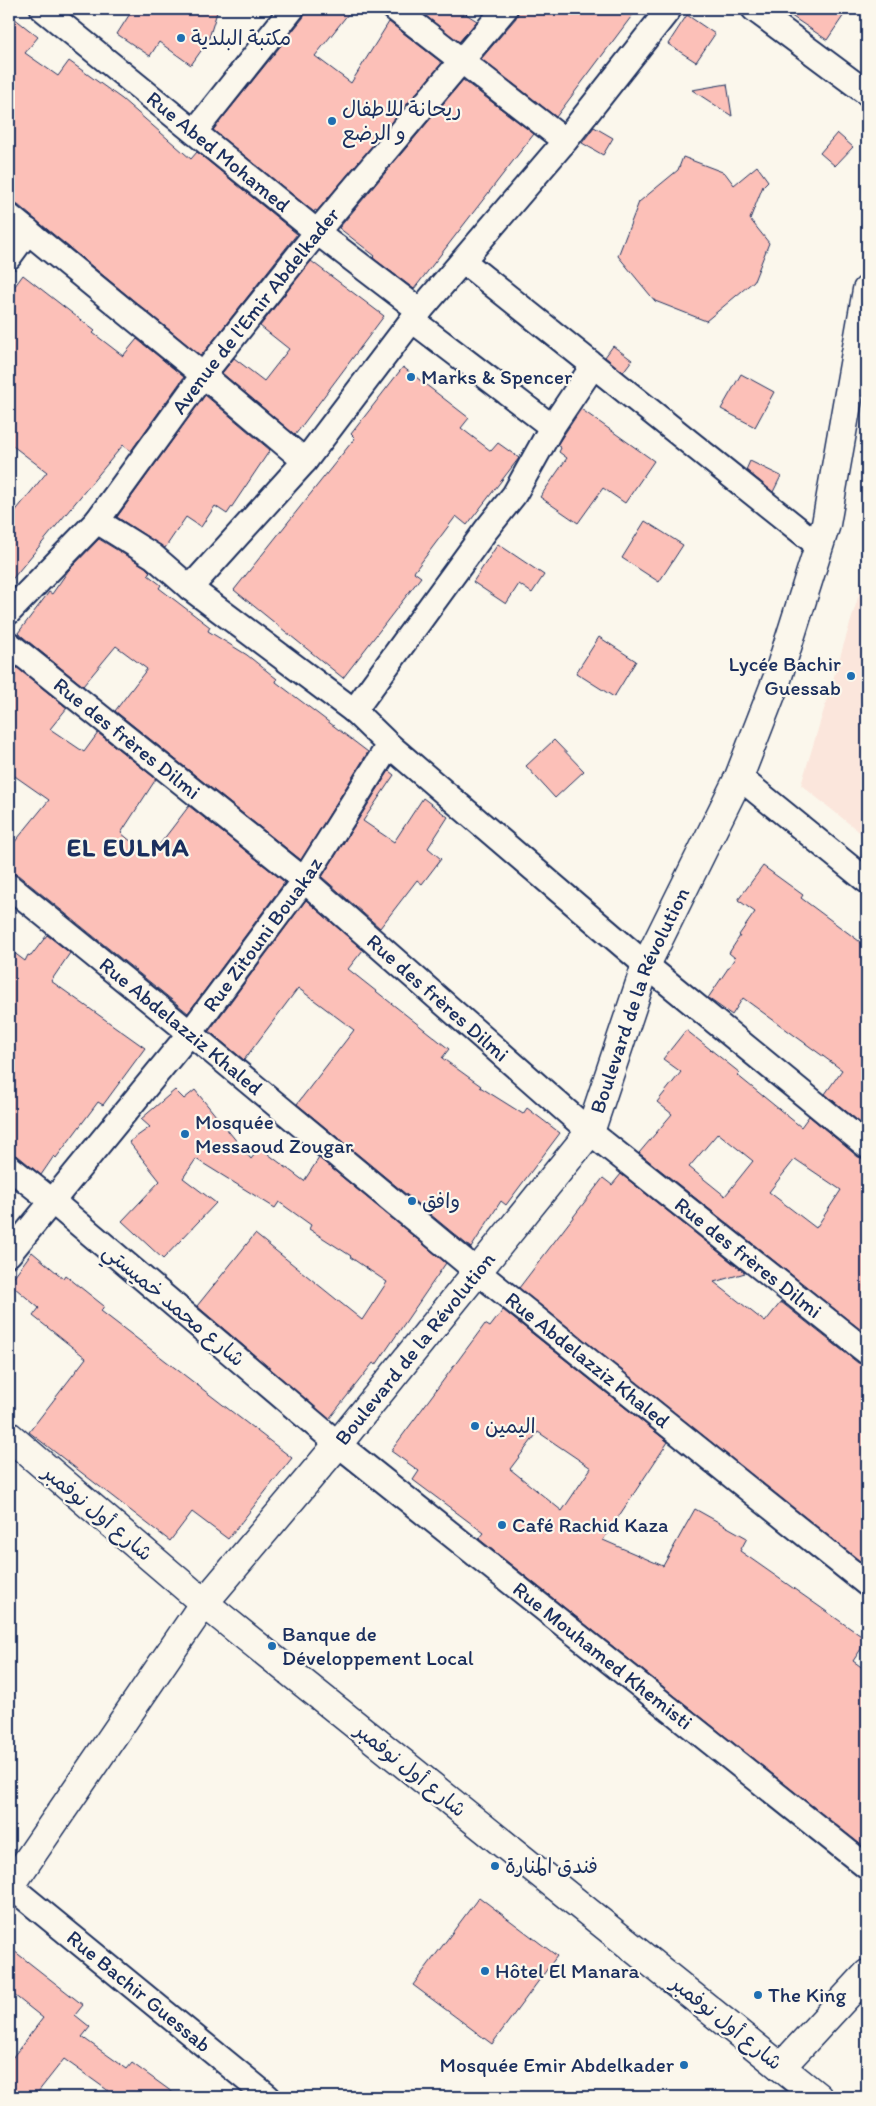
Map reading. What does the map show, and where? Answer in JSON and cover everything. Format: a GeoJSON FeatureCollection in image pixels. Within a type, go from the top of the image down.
{"type":"FeatureCollection","features":[{"type":"Feature","properties":{"kind":"main road","name":"Boulevard de la Révolution"},"geometry":{"type":"LineString","coordinates":[[9,1886],[204,1603],[479,1273],[590,1132],[646,965],[739,777],[777,679],[826,524],[867,290]]}},
{"type":"Feature","properties":{"kind":"main road","name":"شارع أول نوفمبر"},"geometry":{"type":"LineString","coordinates":[[9,1436],[204,1603],[818,2097]]}},
{"type":"Feature","properties":{"kind":"main road"},"geometry":{"type":"LineString","coordinates":[[781,2067],[867,1974]]}},
{"type":"Feature","properties":{"kind":"street"},"geometry":{"type":"LineString","coordinates":[[195,131],[292,9]]}},
{"type":"Feature","properties":{"kind":"street"},"geometry":{"type":"LineString","coordinates":[[395,9],[565,142]]}},
{"type":"Feature","properties":{"kind":"street","name":"Avenue de l'Emir Abdelkader"},"geometry":{"type":"LineString","coordinates":[[9,612],[97,521],[203,375],[317,232],[505,9]]}},
{"type":"Feature","properties":{"kind":"street"},"geometry":{"type":"LineString","coordinates":[[190,588],[304,461],[416,316],[565,142],[669,9]]}},
{"type":"Feature","properties":{"kind":"street"},"geometry":{"type":"LineString","coordinates":[[754,9],[867,93]]}},
{"type":"Feature","properties":{"kind":"street","name":"Rue Abed Mohamed"},"geometry":{"type":"LineString","coordinates":[[54,12],[552,428]]}},
{"type":"Feature","properties":{"kind":"street"},"geometry":{"type":"LineString","coordinates":[[9,216],[203,375],[304,461]]}},
{"type":"Feature","properties":{"kind":"street"},"geometry":{"type":"LineString","coordinates":[[9,257],[28,231]]}},
{"type":"Feature","properties":{"kind":"street"},"geometry":{"type":"LineString","coordinates":[[463,261],[819,546]]}},
{"type":"Feature","properties":{"kind":"street"},"geometry":{"type":"LineString","coordinates":[[354,711],[486,530],[514,495],[552,428],[593,366]]}},
{"type":"Feature","properties":{"kind":"street"},"geometry":{"type":"LineString","coordinates":[[97,521],[152,556],[190,588],[354,711],[389,745],[646,965],[867,1146]]}},
{"type":"Feature","properties":{"kind":"street","name":"Rue des frères Dilmi"},"geometry":{"type":"LineString","coordinates":[[9,644],[304,880],[590,1132],[867,1352]]}},
{"type":"Feature","properties":{"kind":"street","name":"Rue Zitouni Bouakaz"},"geometry":{"type":"LineString","coordinates":[[9,1254],[190,1033],[304,880],[389,745]]}},
{"type":"Feature","properties":{"kind":"street"},"geometry":{"type":"LineString","coordinates":[[739,777],[867,881]]}},
{"type":"Feature","properties":{"kind":"street","name":"Rue Abdelazziz Khaled"},"geometry":{"type":"LineString","coordinates":[[9,886],[190,1033],[479,1273],[867,1584]]}},
{"type":"Feature","properties":{"kind":"street","name":"شارع محمد خميستي"},"geometry":{"type":"LineString","coordinates":[[9,1167],[52,1201],[338,1444]]}},
{"type":"Feature","properties":{"kind":"street","name":"Rue Mouhamed Khemisti"},"geometry":{"type":"LineString","coordinates":[[338,1444],[867,1867]]}},
{"type":"Feature","properties":{"kind":"street","name":"Rue Bachir Guessab"},"geometry":{"type":"LineString","coordinates":[[9,1886],[268,2097]]}},
{"type":"Feature","properties":{"kind":"shaded area","name":"Lycée Bachir Guessab"},"geometry":{"type":"Polygon","coordinates":[[[867,568],[867,838],[801,785],[867,568]]]}},
{"type":"Feature","properties":{"kind":"building","name":"مكتبة البلدية"},"geometry":{"type":"Polygon","coordinates":[[[133,9],[218,9],[208,41],[191,65],[159,42],[150,56],[117,34],[133,9]]]}},
{"type":"Feature","properties":{"kind":"building"},"geometry":{"type":"Polygon","coordinates":[[[308,9],[352,9],[315,56],[351,83],[389,22],[442,63],[317,211],[315,210],[314,212],[213,130],[303,18],[308,9]]]}},
{"type":"Feature","properties":{"kind":"building"},"geometry":{"type":"Polygon","coordinates":[[[417,9],[458,9],[477,21],[459,42],[417,9]]]}},
{"type":"Feature","properties":{"kind":"building"},"geometry":{"type":"Polygon","coordinates":[[[518,9],[637,9],[556,117],[481,59],[516,18],[518,9]]]}},
{"type":"Feature","properties":{"kind":"building"},"geometry":{"type":"Polygon","coordinates":[[[781,9],[848,9],[827,40],[781,9]]]}},
{"type":"Feature","properties":{"kind":"building"},"geometry":{"type":"Polygon","coordinates":[[[9,14],[38,37],[25,53],[58,76],[69,61],[122,99],[191,159],[197,152],[297,234],[201,356],[18,205],[9,203],[9,14]]]}},
{"type":"Feature","properties":{"kind":"building"},"geometry":{"type":"Polygon","coordinates":[[[687,15],[715,34],[696,62],[668,44],[687,15]]]}},
{"type":"Feature","properties":{"kind":"building"},"geometry":{"type":"Polygon","coordinates":[[[463,80],[534,134],[414,289],[373,258],[375,256],[339,228],[463,80]]]}},
{"type":"Feature","properties":{"kind":"building"},"geometry":{"type":"Polygon","coordinates":[[[727,84],[732,116],[692,90],[727,84]]]}},
{"type":"Feature","properties":{"kind":"building"},"geometry":{"type":"Polygon","coordinates":[[[594,127],[613,138],[603,155],[582,143],[594,127]]]}},
{"type":"Feature","properties":{"kind":"building"},"geometry":{"type":"Polygon","coordinates":[[[837,133],[853,147],[835,166],[820,153],[837,133]]]}},
{"type":"Feature","properties":{"kind":"building"},"geometry":{"type":"Polygon","coordinates":[[[683,157],[725,173],[734,185],[757,166],[768,181],[763,186],[750,219],[769,243],[754,281],[706,321],[655,301],[618,256],[639,202],[678,170],[683,157]]]}},
{"type":"Feature","properties":{"kind":"building"},"geometry":{"type":"Polygon","coordinates":[[[311,261],[384,316],[295,435],[222,373],[234,358],[264,381],[289,349],[260,326],[311,261]]]}},
{"type":"Feature","properties":{"kind":"building"},"geometry":{"type":"Polygon","coordinates":[[[23,275],[95,331],[93,333],[123,356],[137,339],[184,377],[131,451],[123,445],[9,583],[9,519],[47,472],[9,443],[9,294],[23,275]]]}},
{"type":"Feature","properties":{"kind":"building"},"geometry":{"type":"Polygon","coordinates":[[[613,346],[632,360],[623,372],[605,357],[613,346]]]}},
{"type":"Feature","properties":{"kind":"building"},"geometry":{"type":"Polygon","coordinates":[[[403,367],[469,418],[461,428],[491,451],[498,443],[519,458],[467,525],[456,516],[414,572],[421,577],[343,678],[234,590],[355,438],[351,434],[403,367]]]}},
{"type":"Feature","properties":{"kind":"building"},"geometry":{"type":"Polygon","coordinates":[[[741,374],[774,392],[755,427],[721,409],[741,374]]]}},
{"type":"Feature","properties":{"kind":"building"},"geometry":{"type":"Polygon","coordinates":[[[205,395],[270,450],[227,514],[215,506],[201,527],[186,517],[165,548],[117,517],[205,395]]]}},
{"type":"Feature","properties":{"kind":"building"},"geometry":{"type":"Polygon","coordinates":[[[581,409],[654,461],[625,503],[603,488],[578,523],[540,497],[567,458],[559,452],[561,448],[557,445],[581,409]]]}},
{"type":"Feature","properties":{"kind":"building"},"geometry":{"type":"Polygon","coordinates":[[[750,461],[781,476],[773,492],[746,470],[750,461]]]}},
{"type":"Feature","properties":{"kind":"building"},"geometry":{"type":"Polygon","coordinates":[[[645,521],[683,545],[659,582],[622,558],[645,521]]]}},
{"type":"Feature","properties":{"kind":"building"},"geometry":{"type":"Polygon","coordinates":[[[99,539],[145,567],[150,572],[148,575],[161,585],[159,588],[210,627],[208,631],[247,655],[277,679],[276,682],[368,752],[301,860],[115,711],[147,669],[116,646],[83,686],[18,633],[49,592],[52,594],[68,571],[99,539]]]}},
{"type":"Feature","properties":{"kind":"building"},"geometry":{"type":"Polygon","coordinates":[[[498,544],[544,575],[532,593],[519,584],[506,604],[473,582],[498,544]]]}},
{"type":"Feature","properties":{"kind":"building"},"geometry":{"type":"Polygon","coordinates":[[[599,637],[636,661],[614,697],[576,673],[599,637]]]}},
{"type":"Feature","properties":{"kind":"building"},"geometry":{"type":"Polygon","coordinates":[[[9,661],[67,708],[50,729],[84,752],[98,733],[156,779],[121,833],[150,857],[189,806],[285,882],[188,1013],[18,875],[9,873],[9,849],[49,800],[9,772],[9,661]]]}},
{"type":"Feature","properties":{"kind":"building"},"geometry":{"type":"Polygon","coordinates":[[[554,740],[584,771],[555,798],[526,766],[554,740]]]}},
{"type":"Feature","properties":{"kind":"building"},"geometry":{"type":"Polygon","coordinates":[[[389,771],[394,775],[363,821],[394,842],[423,798],[448,817],[428,848],[441,859],[422,884],[417,880],[380,928],[322,877],[389,771]]]}},
{"type":"Feature","properties":{"kind":"building"},"geometry":{"type":"Polygon","coordinates":[[[763,866],[803,895],[801,898],[867,947],[867,1128],[825,1094],[842,1070],[743,998],[732,1015],[708,998],[735,958],[729,953],[755,912],[738,900],[763,866]]]}},
{"type":"Feature","properties":{"kind":"building"},"geometry":{"type":"Polygon","coordinates":[[[306,900],[363,950],[348,969],[449,1049],[442,1058],[480,1087],[523,1114],[527,1108],[560,1133],[506,1205],[501,1201],[471,1248],[297,1104],[354,1030],[298,988],[244,1060],[209,1031],[306,900]]]}},
{"type":"Feature","properties":{"kind":"building"},"geometry":{"type":"Polygon","coordinates":[[[47,935],[70,953],[51,981],[145,1048],[103,1105],[98,1102],[41,1175],[18,1156],[9,1154],[9,949],[25,961],[28,955],[31,956],[47,935]]]}},
{"type":"Feature","properties":{"kind":"building"},"geometry":{"type":"Polygon","coordinates":[[[686,1030],[740,1073],[737,1075],[801,1127],[809,1116],[858,1157],[867,1159],[867,1335],[639,1153],[672,1114],[657,1102],[681,1072],[663,1059],[686,1030]],[[718,1133],[689,1167],[725,1196],[753,1161],[718,1133]],[[795,1159],[769,1192],[816,1228],[841,1190],[795,1159]]]}},
{"type":"Feature","properties":{"kind":"building"},"geometry":{"type":"Polygon","coordinates":[[[175,1090],[184,1099],[195,1090],[251,1159],[260,1148],[304,1181],[319,1158],[446,1263],[376,1365],[373,1363],[329,1419],[197,1306],[255,1234],[362,1320],[387,1282],[309,1229],[311,1225],[279,1202],[275,1208],[196,1159],[183,1178],[216,1203],[163,1259],[122,1221],[160,1181],[129,1142],[150,1127],[141,1119],[175,1090]]]}},
{"type":"Feature","properties":{"kind":"building"},"geometry":{"type":"Polygon","coordinates":[[[621,1174],[745,1273],[714,1282],[765,1322],[781,1302],[858,1363],[867,1365],[867,1567],[519,1288],[603,1178],[612,1185],[621,1174]]]}},
{"type":"Feature","properties":{"kind":"building"},"geometry":{"type":"Polygon","coordinates":[[[32,1252],[63,1278],[65,1275],[104,1306],[101,1311],[292,1458],[228,1539],[192,1512],[170,1541],[29,1432],[86,1358],[33,1316],[39,1308],[9,1283],[32,1252]]]}},
{"type":"Feature","properties":{"kind":"building"},"geometry":{"type":"Polygon","coordinates":[[[503,1310],[668,1442],[603,1540],[663,1566],[695,1509],[747,1538],[740,1551],[867,1640],[853,1661],[867,1671],[867,1850],[479,1539],[484,1533],[413,1480],[419,1471],[391,1451],[485,1324],[490,1327],[503,1310]],[[538,1432],[510,1469],[562,1511],[591,1468],[538,1432]]]}},
{"type":"Feature","properties":{"kind":"building","name":"Hôtel El Manara"},"geometry":{"type":"Polygon","coordinates":[[[479,1897],[557,1956],[492,2044],[413,1985],[479,1897]]]}},
{"type":"Feature","properties":{"kind":"building"},"geometry":{"type":"Polygon","coordinates":[[[9,1947],[83,2005],[75,2015],[90,2027],[82,2037],[127,2069],[132,2063],[179,2097],[117,2097],[64,2059],[34,2097],[9,2097],[9,2062],[43,2018],[9,1991],[9,1947]]]}},
{"type":"Feature","properties":{"kind":"place","name":"مكتبة البلدية"},"geometry":{"type":"Point","coordinates":[181,38]}},
{"type":"Feature","properties":{"kind":"place","name":"ريحانة للاطفال و الرضع"},"geometry":{"type":"Point","coordinates":[332,121]}},
{"type":"Feature","properties":{"kind":"place","name":"Marks & Spencer"},"geometry":{"type":"Point","coordinates":[411,377]}},
{"type":"Feature","properties":{"kind":"place","name":"Lycée Bachir Guessab"},"geometry":{"type":"Point","coordinates":[851,676]}},
{"type":"Feature","properties":{"kind":"place","name":"Mosquée Messaoud Zougar"},"geometry":{"type":"Point","coordinates":[185,1134]}},
{"type":"Feature","properties":{"kind":"place","name":"وافق"},"geometry":{"type":"Point","coordinates":[412,1201]}},
{"type":"Feature","properties":{"kind":"place","name":"اليمين"},"geometry":{"type":"Point","coordinates":[475,1426]}},
{"type":"Feature","properties":{"kind":"place","name":"Café Rachid Kaza"},"geometry":{"type":"Point","coordinates":[502,1525]}},
{"type":"Feature","properties":{"kind":"place","name":"Banque de Développement Local"},"geometry":{"type":"Point","coordinates":[272,1646]}},
{"type":"Feature","properties":{"kind":"place","name":"فندق المنارة"},"geometry":{"type":"Point","coordinates":[495,1866]}},
{"type":"Feature","properties":{"kind":"place","name":"Hôtel El Manara"},"geometry":{"type":"Point","coordinates":[485,1971]}},
{"type":"Feature","properties":{"kind":"place","name":"The King"},"geometry":{"type":"Point","coordinates":[758,1995]}},
{"type":"Feature","properties":{"kind":"place","name":"Mosquée Emir Abdelkader"},"geometry":{"type":"Point","coordinates":[684,2065]}},
{"type":"Feature","properties":{"kind":"district","name":"EL EULMA"},"geometry":{"type":"Point","coordinates":[128,847]}}]}
